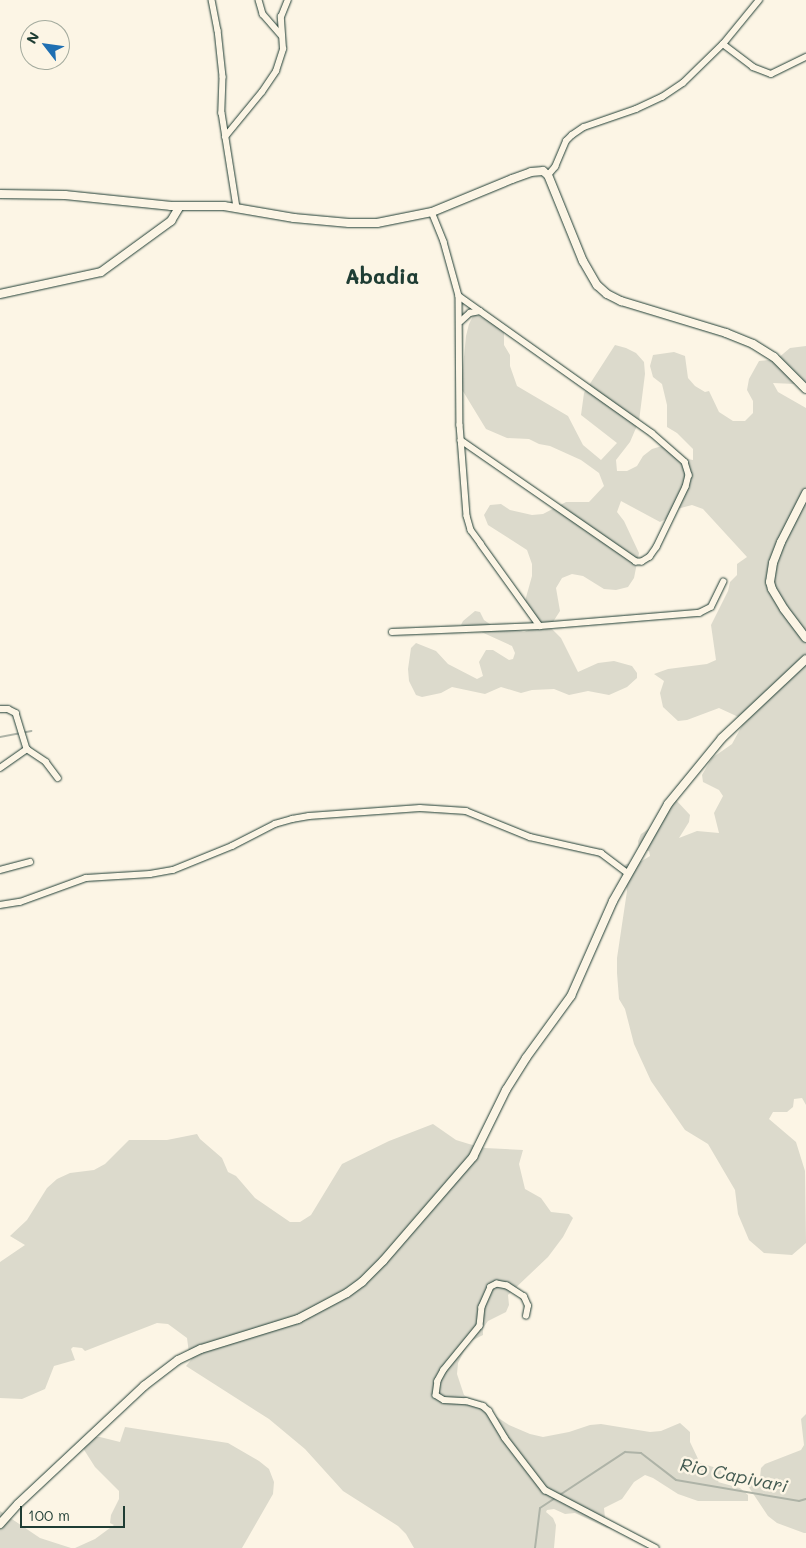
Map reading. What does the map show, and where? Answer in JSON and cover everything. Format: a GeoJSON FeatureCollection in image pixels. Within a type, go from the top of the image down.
{"type":"FeatureCollection","features":[{"type":"Feature","properties":{"kind":"street"},"geometry":{"type":"LineString","coordinates":[[212,0],[218,30],[223,77],[222,113],[238,208]]}},
{"type":"Feature","properties":{"kind":"street"},"geometry":{"type":"LineString","coordinates":[[259,0],[263,14],[281,36]]}},
{"type":"Feature","properties":{"kind":"street"},"geometry":{"type":"LineString","coordinates":[[226,137],[262,92],[276,71],[283,49],[281,17],[288,0]]}},
{"type":"Feature","properties":{"kind":"street"},"geometry":{"type":"LineString","coordinates":[[548,175],[555,167],[566,141],[572,135],[584,127],[636,109],[662,97],[683,83],[724,44],[759,0]]}},
{"type":"Feature","properties":{"kind":"street"},"geometry":{"type":"LineString","coordinates":[[724,44],[753,67],[771,74],[806,57]]}},
{"type":"Feature","properties":{"kind":"street"},"geometry":{"type":"LineString","coordinates":[[0,194],[65,195],[171,206],[238,208],[294,218],[349,223],[395,220],[432,212],[450,203],[539,170],[548,175],[583,261],[597,284],[607,294],[621,301],[726,333],[753,344],[774,357],[806,389]]}},
{"type":"Feature","properties":{"kind":"street"},"geometry":{"type":"LineString","coordinates":[[164,227],[171,206]]}},
{"type":"Feature","properties":{"kind":"street"},"geometry":{"type":"LineString","coordinates":[[0,294],[101,272],[164,227],[177,216],[180,206]]}},
{"type":"Feature","properties":{"kind":"street"},"geometry":{"type":"LineString","coordinates":[[432,212],[444,242],[459,296],[461,441],[467,516],[472,530],[540,626]]}},
{"type":"Feature","properties":{"kind":"street"},"geometry":{"type":"LineString","coordinates":[[459,296],[652,433],[685,462],[690,475],[658,547],[650,557],[642,562],[636,562],[461,441]]}},
{"type":"Feature","properties":{"kind":"street"},"geometry":{"type":"LineString","coordinates":[[460,321],[470,313],[480,311]]}},
{"type":"Feature","properties":{"kind":"street"},"geometry":{"type":"LineString","coordinates":[[806,493],[781,542],[773,563],[770,582],[784,609],[806,638]]}},
{"type":"Feature","properties":{"kind":"street"},"geometry":{"type":"LineString","coordinates":[[392,632],[540,626],[699,613],[711,607],[723,582]]}},
{"type":"Feature","properties":{"kind":"street"},"geometry":{"type":"LineString","coordinates":[[0,1524],[18,1504],[144,1386],[178,1360],[201,1349],[298,1319],[347,1293],[362,1282],[383,1261],[473,1157],[506,1090],[526,1058],[571,996],[628,873],[668,804],[722,738],[806,659]]}},
{"type":"Feature","properties":{"kind":"street"},"geometry":{"type":"LineString","coordinates":[[0,709],[8,709],[16,714],[27,749],[46,762],[58,778]]}},
{"type":"Feature","properties":{"kind":"street"},"geometry":{"type":"LineString","coordinates":[[0,768],[27,749]]}},
{"type":"Feature","properties":{"kind":"street"},"geometry":{"type":"LineString","coordinates":[[0,905],[20,902],[86,878],[150,874],[173,870],[232,846],[276,824],[309,816],[420,808],[466,811],[530,837],[601,853],[628,873]]}},
{"type":"Feature","properties":{"kind":"street"},"geometry":{"type":"LineString","coordinates":[[0,870],[30,862]]}},
{"type":"Feature","properties":{"kind":"street"},"geometry":{"type":"LineString","coordinates":[[526,1316],[528,1306],[524,1297],[507,1286],[497,1284],[491,1287],[482,1307],[480,1326],[444,1370],[438,1381],[436,1395],[444,1400],[466,1401],[483,1406],[489,1411],[505,1438],[545,1490],[656,1548]]}},
{"type":"Feature","properties":{"kind":"shaded area"},"geometry":{"type":"Polygon","coordinates":[[[474,314],[495,324],[504,332],[504,345],[510,355],[510,366],[517,386],[568,416],[583,445],[601,460],[617,443],[581,415],[584,393],[615,345],[636,353],[644,362],[645,374],[639,421],[630,442],[616,460],[617,471],[627,471],[637,466],[643,456],[652,449],[662,446],[682,458],[693,460],[693,449],[677,433],[667,427],[667,405],[662,384],[653,377],[650,366],[653,355],[674,352],[685,356],[688,378],[695,386],[705,392],[709,391],[719,412],[733,421],[745,421],[753,413],[753,401],[747,390],[749,379],[759,361],[777,359],[790,348],[806,346],[806,389],[795,384],[773,383],[778,392],[806,408],[806,1105],[802,1098],[794,1099],[793,1107],[787,1112],[773,1112],[769,1119],[796,1142],[805,1171],[806,1243],[792,1255],[764,1253],[749,1240],[738,1214],[735,1190],[708,1144],[685,1130],[651,1081],[634,1044],[625,1009],[619,999],[617,973],[617,958],[627,891],[623,867],[626,864],[640,862],[650,856],[649,851],[639,849],[638,841],[641,834],[650,828],[656,827],[675,799],[690,815],[689,822],[679,838],[697,831],[719,833],[714,813],[723,796],[719,790],[703,782],[702,775],[712,758],[732,744],[745,720],[719,708],[687,720],[678,721],[663,707],[660,693],[664,681],[654,674],[668,669],[707,664],[716,660],[711,625],[728,591],[730,582],[737,575],[737,564],[747,557],[703,509],[692,505],[677,509],[670,517],[660,522],[621,501],[617,512],[624,521],[639,553],[634,578],[628,587],[616,590],[604,589],[583,576],[572,574],[562,578],[556,588],[560,611],[553,622],[548,625],[561,638],[578,672],[598,663],[614,661],[632,666],[637,673],[637,678],[627,687],[609,695],[588,691],[569,695],[554,689],[532,690],[521,693],[501,687],[485,694],[452,687],[441,693],[422,697],[416,695],[409,681],[408,669],[411,648],[416,643],[436,651],[448,664],[477,679],[483,676],[479,662],[486,650],[493,650],[509,660],[513,659],[515,653],[512,646],[461,625],[463,621],[475,611],[480,612],[484,620],[497,629],[507,628],[524,632],[541,625],[532,620],[525,601],[532,576],[532,564],[527,550],[488,525],[484,515],[490,505],[501,504],[510,510],[532,515],[543,514],[566,502],[589,502],[604,486],[599,473],[581,460],[529,439],[507,438],[486,429],[461,388],[466,336],[474,314]]]}},
{"type":"Feature","properties":{"kind":"shaded area"},"geometry":{"type":"Polygon","coordinates":[[[433,1124],[456,1140],[469,1144],[485,1148],[523,1150],[519,1164],[525,1189],[541,1198],[551,1212],[569,1214],[573,1218],[563,1237],[548,1257],[508,1295],[509,1305],[506,1312],[488,1321],[483,1328],[483,1335],[469,1342],[458,1363],[457,1374],[464,1395],[509,1425],[543,1437],[569,1432],[590,1425],[601,1424],[650,1432],[661,1431],[680,1423],[690,1432],[690,1442],[700,1463],[720,1469],[723,1476],[718,1482],[740,1488],[748,1495],[748,1501],[698,1501],[678,1494],[645,1475],[634,1482],[622,1499],[604,1508],[605,1518],[618,1529],[607,1528],[575,1513],[565,1514],[554,1509],[547,1510],[546,1512],[553,1518],[556,1525],[554,1548],[414,1548],[406,1534],[398,1526],[343,1491],[305,1449],[269,1419],[186,1366],[194,1356],[189,1353],[187,1338],[168,1324],[157,1323],[85,1351],[82,1348],[73,1347],[71,1349],[75,1360],[54,1366],[45,1389],[22,1399],[0,1398],[0,1262],[25,1245],[10,1236],[27,1220],[47,1188],[57,1179],[70,1173],[94,1170],[105,1164],[129,1140],[167,1140],[197,1134],[200,1139],[222,1158],[228,1172],[236,1176],[255,1198],[290,1222],[300,1222],[311,1215],[342,1164],[389,1141],[433,1124]]]}},
{"type":"Feature","properties":{"kind":"shaded area"},"geometry":{"type":"Polygon","coordinates":[[[806,1414],[806,1533],[804,1533],[777,1523],[768,1516],[746,1483],[760,1478],[761,1468],[765,1464],[801,1450],[804,1445],[801,1419],[806,1414]]]}},
{"type":"Feature","properties":{"kind":"shaded area"},"geometry":{"type":"Polygon","coordinates":[[[125,1427],[228,1443],[269,1469],[274,1482],[273,1494],[242,1548],[75,1548],[95,1539],[114,1525],[110,1523],[111,1515],[119,1499],[119,1491],[95,1467],[81,1445],[86,1437],[100,1437],[120,1442],[125,1427]]]}},
{"type":"Feature","properties":{"kind":"shaded area"},"geometry":{"type":"Polygon","coordinates":[[[0,1511],[40,1538],[71,1548],[0,1548],[0,1511]]]}},
{"type":"Feature","properties":{"kind":"waterway"},"geometry":{"type":"LineString","coordinates":[[0,737],[31,731]]}},
{"type":"Feature","properties":{"kind":"waterway","name":"Rio Capivari"},"geometry":{"type":"LineString","coordinates":[[535,1548],[540,1508],[625,1452],[641,1453],[676,1480],[799,1501],[806,1499]]}},
{"type":"Feature","properties":{"kind":"district","name":"Abadia"},"geometry":{"type":"Point","coordinates":[382,276]}}]}
